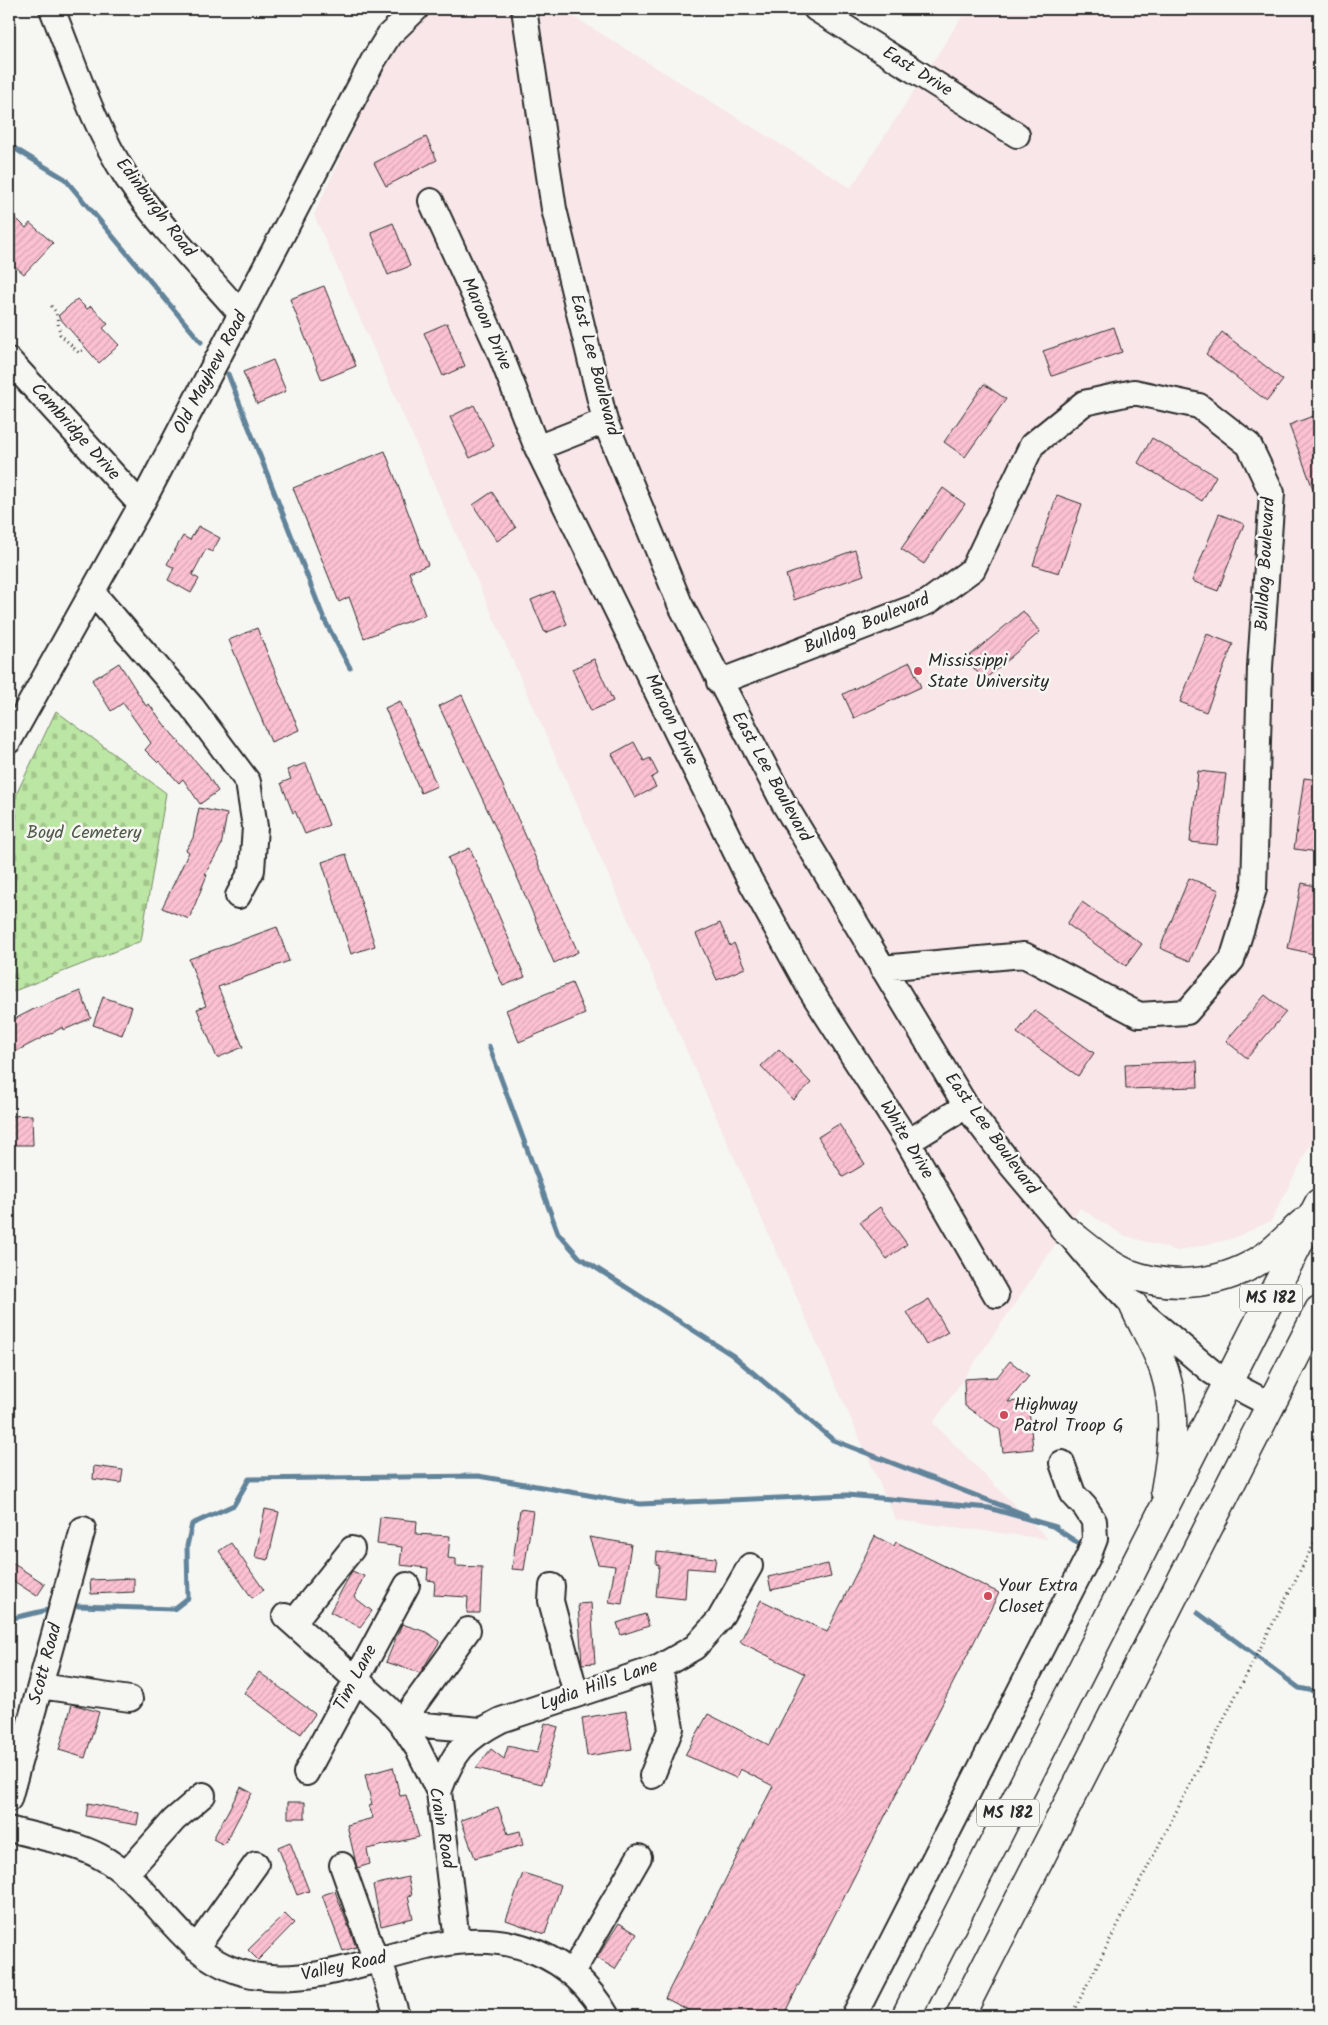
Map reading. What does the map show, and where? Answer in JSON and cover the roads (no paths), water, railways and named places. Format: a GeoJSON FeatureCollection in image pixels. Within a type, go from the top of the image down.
{"type":"FeatureCollection","features":[{"type":"Feature","properties":{"kind":"main road"},"geometry":{"type":"LineString","coordinates":[[1064,1229],[1108,1262],[1128,1273],[1171,1282],[1197,1283],[1219,1279],[1246,1268],[1268,1255],[1317,1208]]}},
{"type":"Feature","properties":{"kind":"main road","name":"MS 182"},"geometry":{"type":"LineString","coordinates":[[906,2016],[1317,1208]]}},
{"type":"Feature","properties":{"kind":"main road"},"geometry":{"type":"LineString","coordinates":[[1134,1306],[1165,1372],[1172,1401],[1172,1434],[1161,1516]]}},
{"type":"Feature","properties":{"kind":"main road","name":"MS 182"},"geometry":{"type":"LineString","coordinates":[[960,2016],[1319,1310]]}},
{"type":"Feature","properties":{"kind":"street","name":"Edinburgh Road"},"geometry":{"type":"LineString","coordinates":[[52,9],[84,95],[104,137],[127,178],[157,217],[242,314]]}},
{"type":"Feature","properties":{"kind":"street","name":"East Lee Boulevard"},"geometry":{"type":"LineString","coordinates":[[524,9],[554,209],[606,421],[680,604],[782,802],[966,1106],[1011,1166],[1064,1229],[1134,1306],[1228,1383],[1271,1405]]}},
{"type":"Feature","properties":{"kind":"street","name":"East Drive"},"geometry":{"type":"LineString","coordinates":[[816,9],[1018,135]]}},
{"type":"Feature","properties":{"kind":"street","name":"Old Mayhew Road"},"geometry":{"type":"LineString","coordinates":[[9,741],[141,505],[373,61],[389,35],[412,10]]}},
{"type":"Feature","properties":{"kind":"street","name":"Maroon Drive"},"geometry":{"type":"LineString","coordinates":[[431,201],[498,348],[537,448],[746,873],[810,989]]}},
{"type":"Feature","properties":{"kind":"street","name":"Cambridge Drive"},"geometry":{"type":"LineString","coordinates":[[9,360],[141,505]]}},
{"type":"Feature","properties":{"kind":"street","name":"Bulldog Boulevard"},"geometry":{"type":"LineString","coordinates":[[719,682],[928,602],[973,570],[1032,446],[1084,402],[1134,392],[1199,406],[1249,446],[1272,492],[1260,667],[1254,889],[1232,960],[1187,1012],[1139,1015],[1024,955],[882,968]]}},
{"type":"Feature","properties":{"kind":"street"},"geometry":{"type":"LineString","coordinates":[[537,448],[606,421]]}},
{"type":"Feature","properties":{"kind":"street"},"geometry":{"type":"LineString","coordinates":[[92,592],[192,707],[248,782],[255,827],[252,870],[238,896]]}},
{"type":"Feature","properties":{"kind":"street","name":"White Drive"},"geometry":{"type":"LineString","coordinates":[[810,989],[908,1142],[996,1294]]}},
{"type":"Feature","properties":{"kind":"street"},"geometry":{"type":"LineString","coordinates":[[908,1142],[966,1106]]}},
{"type":"Feature","properties":{"kind":"street"},"geometry":{"type":"LineString","coordinates":[[854,2016],[1088,1557],[1095,1539],[1094,1521],[1085,1507],[1072,1494],[1062,1463]]}},
{"type":"Feature","properties":{"kind":"street","name":"Scott Road"},"geometry":{"type":"LineString","coordinates":[[9,1799],[83,1529]]}},
{"type":"Feature","properties":{"kind":"street","name":"Crain Road"},"geometry":{"type":"LineString","coordinates":[[352,1549],[289,1620],[355,1678],[401,1723],[418,1748],[439,1792],[457,1941]]}},
{"type":"Feature","properties":{"kind":"street","name":"Lydia Hills Lane"},"geometry":{"type":"LineString","coordinates":[[439,1792],[446,1772],[466,1741],[481,1730],[501,1720],[660,1667],[695,1647],[732,1600],[750,1566]]}},
{"type":"Feature","properties":{"kind":"street","name":"Tim Lane"},"geometry":{"type":"LineString","coordinates":[[306,1772],[355,1678],[408,1585]]}},
{"type":"Feature","properties":{"kind":"street"},"geometry":{"type":"LineString","coordinates":[[552,1586],[551,1601],[576,1694]]}},
{"type":"Feature","properties":{"kind":"street"},"geometry":{"type":"LineString","coordinates":[[401,1723],[468,1630]]}},
{"type":"Feature","properties":{"kind":"street"},"geometry":{"type":"LineString","coordinates":[[652,1776],[671,1728],[660,1667]]}},
{"type":"Feature","properties":{"kind":"street"},"geometry":{"type":"LineString","coordinates":[[40,1686],[130,1699]]}},
{"type":"Feature","properties":{"kind":"street"},"geometry":{"type":"LineString","coordinates":[[401,1723],[481,1730]]}},
{"type":"Feature","properties":{"kind":"street"},"geometry":{"type":"LineString","coordinates":[[125,1875],[174,1820],[203,1795]]}},
{"type":"Feature","properties":{"kind":"street","name":"Valley Road"},"geometry":{"type":"LineString","coordinates":[[9,1829],[93,1854],[125,1875],[196,1948],[218,1963],[237,1971],[258,1976],[280,1978],[324,1975],[457,1941],[482,1940],[524,1946],[546,1956],[572,1973],[594,1995],[607,2016]]}},
{"type":"Feature","properties":{"kind":"street"},"geometry":{"type":"LineString","coordinates":[[572,1973],[639,1857]]}},
{"type":"Feature","properties":{"kind":"street"},"geometry":{"type":"LineString","coordinates":[[196,1948],[256,1864]]}},
{"type":"Feature","properties":{"kind":"street"},"geometry":{"type":"LineString","coordinates":[[342,1865],[397,2016]]}},
{"type":"Feature","properties":{"kind":"waterway"},"geometry":{"type":"LineString","coordinates":[[9,145],[65,179],[201,342]]}},
{"type":"Feature","properties":{"kind":"waterway"},"geometry":{"type":"LineString","coordinates":[[228,374],[324,619],[350,668]]}},
{"type":"Feature","properties":{"kind":"waterway"},"geometry":{"type":"LineString","coordinates":[[489,1046],[558,1233],[579,1257],[732,1355],[833,1440],[1026,1515]]}},
{"type":"Feature","properties":{"kind":"waterway"},"geometry":{"type":"LineString","coordinates":[[78,1606],[174,1609],[188,1598],[187,1546],[192,1524],[234,1505],[249,1479],[478,1476],[640,1504],[847,1495],[989,1508],[1056,1527]]}},
{"type":"Feature","properties":{"kind":"waterway"},"geometry":{"type":"LineString","coordinates":[[1054,1527],[1078,1543]]}},
{"type":"Feature","properties":{"kind":"waterway"},"geometry":{"type":"LineString","coordinates":[[9,1619],[52,1609]]}},
{"type":"Feature","properties":{"kind":"waterway"},"geometry":{"type":"LineString","coordinates":[[1198,1613],[1299,1688],[1319,1692]]}},
{"type":"Feature","properties":{"kind":"place","name":"Mississippi State University"},"geometry":{"type":"Point","coordinates":[918,671]}},
{"type":"Feature","properties":{"kind":"place","name":"Highway Patrol Troop G"},"geometry":{"type":"Point","coordinates":[1004,1415]}},
{"type":"Feature","properties":{"kind":"place","name":"Your Extra Closet"},"geometry":{"type":"Point","coordinates":[988,1596]}},
{"type":"Feature","properties":{"kind":"park label","name":"Boyd Cemetery"},"geometry":{"type":"Point","coordinates":[84,833]}}]}
